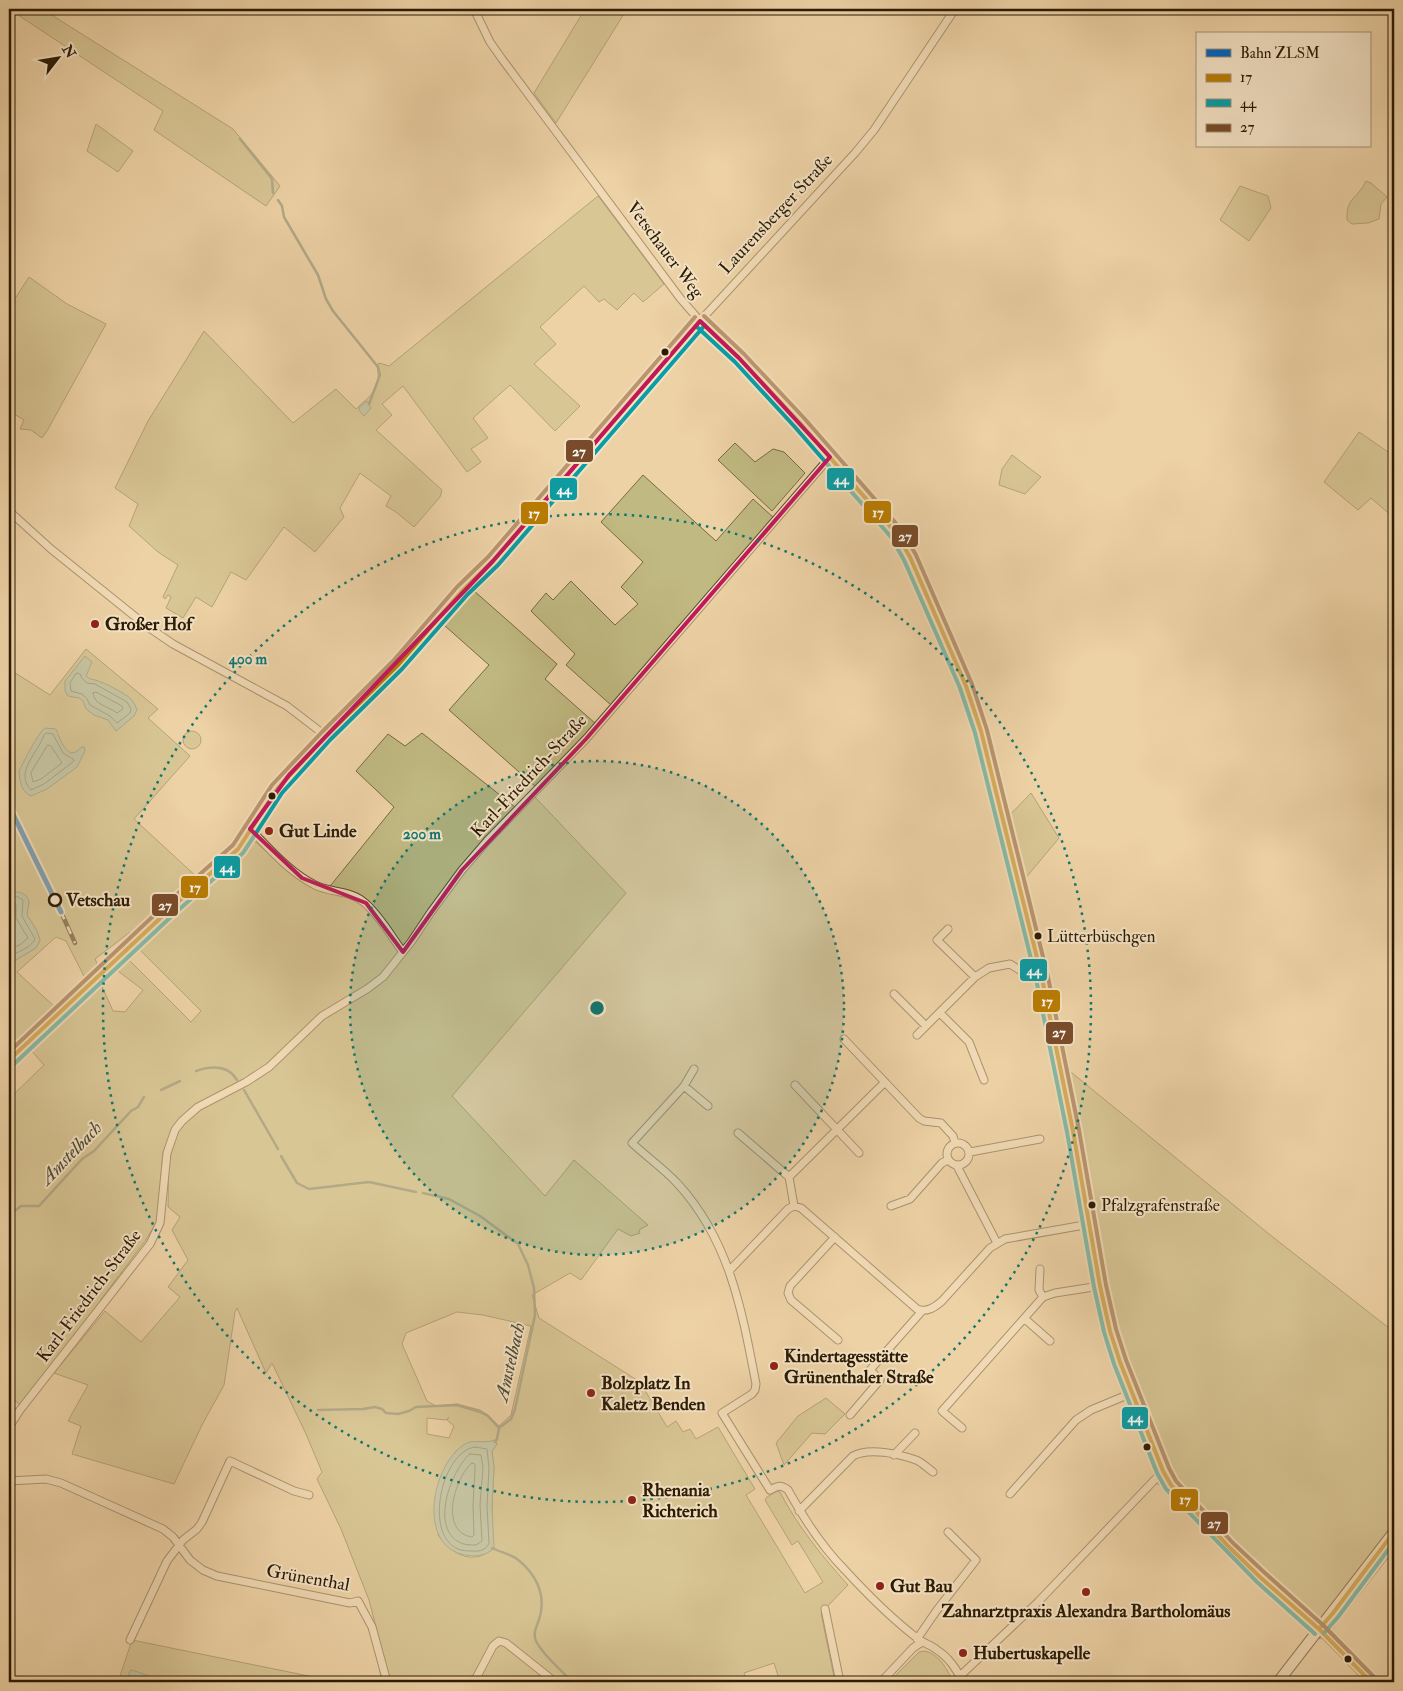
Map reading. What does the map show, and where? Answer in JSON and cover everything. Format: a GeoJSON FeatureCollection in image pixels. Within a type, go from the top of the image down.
{"type":"FeatureCollection","features":[{"type":"Feature","properties":{"kind":"street","name":"Vetschauer Weg"},"geometry":{"type":"LineString","coordinates":[[474,9],[502,59],[674,291],[700,321],[739,358],[830,457],[901,540],[910,557],[966,686],[982,730],[1042,978],[1110,1331],[1132,1393],[1163,1471],[1171,1485],[1261,1578],[1319,1628]]}},
{"type":"Feature","properties":{"kind":"street","name":"Laurensberger Straße"},"geometry":{"type":"LineString","coordinates":[[9,1060],[163,915],[238,849],[277,789],[326,736],[398,665],[449,605],[493,561],[700,321],[855,153],[874,130],[955,9]]}},
{"type":"Feature","properties":{"kind":"street","name":"Karl-Friedrich-Straße"},"geometry":{"type":"LineString","coordinates":[[9,1427],[20,1410],[150,1244],[160,1223],[166,1152],[175,1130],[182,1121],[198,1107],[246,1082],[268,1067],[322,1016],[367,990],[383,977],[462,870],[487,841],[586,739],[830,457]]}},
{"type":"Feature","properties":{"kind":"street"},"geometry":{"type":"LineString","coordinates":[[9,511],[51,549],[148,628],[173,644],[287,706],[326,736]]}},
{"type":"Feature","properties":{"kind":"street"},"geometry":{"type":"LineString","coordinates":[[250,829],[302,878],[322,888],[351,894],[366,903],[403,952]]}},
{"type":"Feature","properties":{"kind":"street"},"geometry":{"type":"LineString","coordinates":[[948,929],[937,940],[975,978]]}},
{"type":"Feature","properties":{"kind":"street"},"geometry":{"type":"LineString","coordinates":[[917,1035],[975,978],[989,968],[1010,964],[1029,976],[1042,978]]}},
{"type":"Feature","properties":{"kind":"street"},"geometry":{"type":"LineString","coordinates":[[894,994],[926,1026]]}},
{"type":"Feature","properties":{"kind":"street"},"geometry":{"type":"LineString","coordinates":[[940,1013],[969,1042],[984,1080]]}},
{"type":"Feature","properties":{"kind":"street"},"geometry":{"type":"LineString","coordinates":[[844,1039],[919,1118],[924,1121],[937,1121],[941,1123],[953,1136],[955,1143]]}},
{"type":"Feature","properties":{"kind":"street"},"geometry":{"type":"LineString","coordinates":[[694,1069],[684,1086],[632,1143],[669,1175],[698,1209],[715,1236],[730,1270],[740,1306],[756,1384],[752,1394],[722,1413],[770,1490],[778,1486],[783,1486],[788,1490],[799,1511],[830,1555],[868,1593],[920,1640],[937,1650],[952,1664],[961,1679],[1038,1602],[1163,1471]]}},
{"type":"Feature","properties":{"kind":"street"},"geometry":{"type":"LineString","coordinates":[[789,1177],[835,1129],[885,1082]]}},
{"type":"Feature","properties":{"kind":"street"},"geometry":{"type":"LineString","coordinates":[[684,1086],[708,1106]]}},
{"type":"Feature","properties":{"kind":"street"},"geometry":{"type":"LineString","coordinates":[[795,1086],[859,1153]]}},
{"type":"Feature","properties":{"kind":"street"},"geometry":{"type":"LineString","coordinates":[[738,1133],[789,1177],[794,1206]]}},
{"type":"Feature","properties":{"kind":"street"},"geometry":{"type":"LineString","coordinates":[[970,1152],[1040,1139]]}},
{"type":"Feature","properties":{"kind":"street"},"geometry":{"type":"LineString","coordinates":[[955,1143],[965,1145],[970,1152],[969,1159],[957,1166]]}},
{"type":"Feature","properties":{"kind":"street"},"geometry":{"type":"LineString","coordinates":[[948,1160],[948,1150],[955,1143]]}},
{"type":"Feature","properties":{"kind":"street"},"geometry":{"type":"LineString","coordinates":[[948,1160],[957,1166],[997,1243]]}},
{"type":"Feature","properties":{"kind":"street"},"geometry":{"type":"LineString","coordinates":[[891,1206],[910,1199],[942,1163],[948,1160]]}},
{"type":"Feature","properties":{"kind":"street"},"geometry":{"type":"LineString","coordinates":[[730,1270],[788,1208],[794,1206],[802,1208],[917,1309],[922,1311]]}},
{"type":"Feature","properties":{"kind":"street"},"geometry":{"type":"LineString","coordinates":[[850,1415],[880,1380],[870,1370],[922,1311],[937,1306],[990,1248],[1005,1238],[1090,1224]]}},
{"type":"Feature","properties":{"kind":"street"},"geometry":{"type":"LineString","coordinates":[[836,1238],[790,1286],[788,1293],[792,1300],[838,1340]]}},
{"type":"Feature","properties":{"kind":"street"},"geometry":{"type":"LineString","coordinates":[[1040,1269],[1039,1290],[1043,1297]]}},
{"type":"Feature","properties":{"kind":"street"},"geometry":{"type":"LineString","coordinates":[[962,1428],[942,1411],[1043,1297],[1100,1286]]}},
{"type":"Feature","properties":{"kind":"street"},"geometry":{"type":"LineString","coordinates":[[1025,1319],[1050,1341]]}},
{"type":"Feature","properties":{"kind":"street"},"geometry":{"type":"LineString","coordinates":[[1010,1494],[1076,1420],[1091,1410],[1132,1393]]}},
{"type":"Feature","properties":{"kind":"street"},"geometry":{"type":"LineString","coordinates":[[894,1455],[915,1433]]}},
{"type":"Feature","properties":{"kind":"street"},"geometry":{"type":"LineString","coordinates":[[799,1511],[853,1456],[861,1452],[869,1451],[894,1455],[917,1461],[933,1472]]}},
{"type":"Feature","properties":{"kind":"street"},"geometry":{"type":"LineString","coordinates":[[130,1640],[162,1570],[183,1540],[197,1529],[202,1522],[230,1461],[294,1491],[309,1495]]}},
{"type":"Feature","properties":{"kind":"street","name":"Grünenthal"},"geometry":{"type":"LineString","coordinates":[[9,1482],[46,1479],[61,1482],[155,1524],[173,1537],[183,1553],[196,1565],[217,1576],[350,1602],[358,1601],[372,1627],[387,1682]]}},
{"type":"Feature","properties":{"kind":"street"},"geometry":{"type":"LineString","coordinates":[[881,1682],[920,1640],[937,1610],[976,1560],[948,1532]]}},
{"type":"Feature","properties":{"kind":"street"},"geometry":{"type":"LineString","coordinates":[[1278,1682],[1319,1628],[1333,1614],[1394,1532]]}},
{"type":"Feature","properties":{"kind":"street"},"geometry":{"type":"LineString","coordinates":[[826,1609],[840,1682]]}},
{"type":"Feature","properties":{"kind":"street"},"geometry":{"type":"LineString","coordinates":[[1319,1628],[1369,1682]]}},
{"type":"Feature","properties":{"kind":"street"},"geometry":{"type":"LineString","coordinates":[[474,1682],[493,1646],[499,1641],[506,1643],[554,1682]]}},
{"type":"Feature","properties":{"kind":"highlighted area"},"geometry":{"type":"Polygon","coordinates":[[[700,321],[739,358],[830,457],[586,739],[462,870],[403,952],[366,903],[302,878],[250,829],[289,775],[493,561],[700,321]]]}},
{"type":"Feature","properties":{"kind":"shaded area"},"geometry":{"type":"Polygon","coordinates":[[[9,9],[42,9],[233,129],[280,186],[266,206],[154,130],[163,111],[9,9]]]}},
{"type":"Feature","properties":{"kind":"shaded area"},"geometry":{"type":"Polygon","coordinates":[[[585,9],[627,9],[556,123],[534,93],[585,9]]]}},
{"type":"Feature","properties":{"kind":"shaded area"},"geometry":{"type":"Polygon","coordinates":[[[96,124],[133,151],[118,172],[87,151],[96,124]]]}},
{"type":"Feature","properties":{"kind":"shaded area"},"geometry":{"type":"Polygon","coordinates":[[[1366,181],[1387,197],[1381,204],[1379,219],[1368,223],[1352,224],[1347,220],[1348,207],[1366,181]]]}},
{"type":"Feature","properties":{"kind":"shaded area"},"geometry":{"type":"Polygon","coordinates":[[[1240,186],[1268,196],[1271,208],[1249,241],[1220,220],[1240,186]]]}},
{"type":"Feature","properties":{"kind":"shaded area"},"geometry":{"type":"Polygon","coordinates":[[[598,196],[664,284],[643,302],[634,293],[617,310],[604,299],[599,302],[584,286],[540,327],[556,344],[534,364],[580,406],[555,431],[510,385],[473,418],[488,438],[471,449],[481,462],[467,472],[403,386],[382,404],[392,415],[376,430],[442,490],[440,497],[414,527],[386,506],[391,496],[360,473],[340,508],[344,517],[315,552],[284,527],[246,580],[231,572],[212,607],[196,597],[183,618],[166,608],[171,597],[168,595],[165,599],[163,597],[178,565],[158,552],[129,526],[138,504],[115,488],[148,421],[204,331],[293,423],[336,389],[356,409],[371,395],[377,386],[377,366],[379,363],[389,366],[598,196]]]}},
{"type":"Feature","properties":{"kind":"shaded area"},"geometry":{"type":"Polygon","coordinates":[[[29,277],[67,304],[106,324],[42,438],[31,430],[20,429],[24,420],[9,411],[9,308],[29,277]]]}},
{"type":"Feature","properties":{"kind":"shaded area"},"geometry":{"type":"Polygon","coordinates":[[[1359,432],[1394,456],[1394,518],[1371,498],[1358,510],[1324,482],[1359,432]]]}},
{"type":"Feature","properties":{"kind":"shaded area"},"geometry":{"type":"Polygon","coordinates":[[[735,443],[755,462],[773,449],[784,452],[805,473],[772,511],[718,460],[735,443]]]}},
{"type":"Feature","properties":{"kind":"shaded area"},"geometry":{"type":"Polygon","coordinates":[[[1012,455],[1041,477],[1025,494],[999,485],[1002,469],[1012,455]]]}},
{"type":"Feature","properties":{"kind":"shaded area"},"geometry":{"type":"Polygon","coordinates":[[[643,475],[716,541],[753,499],[774,518],[611,705],[566,665],[575,654],[531,611],[546,593],[553,600],[571,581],[615,625],[638,604],[621,587],[643,562],[601,522],[643,475]]]}},
{"type":"Feature","properties":{"kind":"shaded area"},"geometry":{"type":"Polygon","coordinates":[[[473,590],[557,664],[545,679],[596,724],[536,787],[449,710],[489,665],[444,625],[473,590]]]}},
{"type":"Feature","properties":{"kind":"shaded area"},"geometry":{"type":"Polygon","coordinates":[[[86,649],[158,709],[148,718],[190,756],[134,819],[199,879],[133,935],[130,932],[95,959],[99,968],[86,980],[66,941],[56,937],[17,972],[57,1009],[9,1054],[9,964],[36,948],[40,940],[27,915],[29,902],[11,891],[9,892],[9,669],[50,695],[86,649]]]}},
{"type":"Feature","properties":{"kind":"shaded area"},"geometry":{"type":"Polygon","coordinates":[[[192,731],[198,734],[201,740],[198,746],[192,749],[186,746],[183,740],[186,734],[192,731]]]}},
{"type":"Feature","properties":{"kind":"shaded area"},"geometry":{"type":"Polygon","coordinates":[[[422,733],[520,811],[534,796],[626,893],[452,1096],[545,1196],[574,1160],[648,1225],[639,1230],[640,1233],[631,1236],[618,1229],[581,1280],[570,1273],[532,1295],[539,1318],[640,1382],[667,1427],[676,1421],[683,1432],[690,1429],[696,1439],[718,1427],[755,1489],[746,1495],[805,1593],[823,1582],[798,1541],[792,1545],[765,1500],[777,1491],[780,1492],[811,1541],[848,1585],[821,1613],[835,1682],[779,1679],[774,1663],[744,1673],[747,1682],[382,1682],[378,1661],[385,1662],[369,1600],[341,1529],[317,1479],[322,1472],[272,1363],[266,1373],[237,1308],[224,1385],[202,1425],[174,1484],[72,1454],[81,1426],[68,1421],[88,1385],[54,1373],[105,1311],[141,1342],[180,1297],[168,1287],[188,1260],[172,1230],[180,1217],[168,1207],[169,1169],[173,1142],[181,1127],[194,1111],[190,1108],[163,1152],[157,1222],[96,1309],[20,1405],[9,1395],[9,1099],[44,1065],[29,1048],[100,982],[113,1011],[125,1012],[143,990],[114,968],[126,957],[191,1022],[201,1011],[137,947],[236,860],[252,839],[295,876],[320,890],[331,885],[394,807],[356,771],[388,734],[405,746],[422,733]],[[457,1312],[406,1333],[402,1344],[427,1401],[436,1406],[457,1404],[480,1410],[499,1426],[511,1415],[531,1326],[483,1315],[457,1312]],[[449,1417],[446,1420],[427,1418],[427,1434],[449,1438],[454,1426],[447,1420],[449,1417]],[[495,1440],[491,1442],[475,1442],[456,1451],[441,1476],[438,1535],[449,1548],[463,1556],[477,1557],[493,1549],[492,1506],[494,1468],[492,1451],[497,1444],[495,1440]]]}},
{"type":"Feature","properties":{"kind":"shaded area"},"geometry":{"type":"Polygon","coordinates":[[[1031,793],[1059,838],[1024,880],[1008,817],[1031,793]]]}},
{"type":"Feature","properties":{"kind":"shaded area"},"geometry":{"type":"Polygon","coordinates":[[[1066,1068],[1269,1234],[1394,1332],[1394,1550],[1332,1630],[1320,1639],[1203,1528],[1165,1488],[1156,1483],[1148,1450],[1110,1357],[1091,1273],[1068,1131],[1054,1071],[1066,1068]]]}},
{"type":"Feature","properties":{"kind":"shaded area"},"geometry":{"type":"Polygon","coordinates":[[[826,1398],[845,1414],[825,1434],[812,1433],[784,1465],[776,1443],[798,1416],[826,1398]]]}},
{"type":"Feature","properties":{"kind":"shaded area"},"geometry":{"type":"Polygon","coordinates":[[[132,1640],[338,1682],[118,1682],[132,1640]]]}},
{"type":"Feature","properties":{"kind":"shaded area"},"geometry":{"type":"Polygon","coordinates":[[[925,1651],[939,1659],[953,1682],[889,1682],[919,1652],[925,1651]]]}},
{"type":"Feature","properties":{"kind":"water"},"geometry":{"type":"Polygon","coordinates":[[[367,401],[371,408],[364,416],[359,410],[360,406],[367,401]]]}},
{"type":"Feature","properties":{"kind":"water"},"geometry":{"type":"Polygon","coordinates":[[[85,656],[92,662],[86,676],[123,693],[131,699],[136,707],[137,710],[134,716],[116,731],[108,720],[94,715],[86,709],[83,701],[79,698],[68,696],[65,691],[65,681],[85,656]]]}},
{"type":"Feature","properties":{"kind":"water"},"geometry":{"type":"Polygon","coordinates":[[[45,728],[56,729],[63,746],[71,753],[76,752],[82,747],[84,747],[85,751],[77,767],[47,789],[31,796],[23,789],[19,771],[35,741],[45,728]]]}},
{"type":"Feature","properties":{"kind":"water"},"geometry":{"type":"Polygon","coordinates":[[[9,892],[24,894],[28,899],[27,915],[40,940],[36,948],[9,964],[9,892]]]}},
{"type":"Feature","properties":{"kind":"water"},"geometry":{"type":"Polygon","coordinates":[[[495,1440],[497,1444],[492,1451],[494,1468],[492,1506],[494,1548],[481,1555],[465,1555],[450,1548],[440,1537],[435,1521],[434,1504],[438,1486],[444,1469],[454,1454],[465,1444],[495,1440]]]}},
{"type":"Feature","properties":{"kind":"water"},"geometry":{"type":"Polygon","coordinates":[[[132,1670],[152,1677],[154,1682],[126,1682],[132,1670]]]}},
{"type":"Feature","properties":{"kind":"waterway"},"geometry":{"type":"LineString","coordinates":[[240,139],[272,179],[273,193]]}},
{"type":"Feature","properties":{"kind":"waterway"},"geometry":{"type":"LineString","coordinates":[[278,200],[282,206],[284,217],[318,275],[326,299],[333,311],[378,367],[380,375],[369,404]]}},
{"type":"Feature","properties":{"kind":"waterway","name":"Amstelbach"},"geometry":{"type":"LineString","coordinates":[[196,1071],[207,1068],[224,1069],[237,1080]]}},
{"type":"Feature","properties":{"kind":"waterway","name":"Amstelbach"},"geometry":{"type":"LineString","coordinates":[[161,1090],[180,1081]]}},
{"type":"Feature","properties":{"kind":"waterway","name":"Amstelbach"},"geometry":{"type":"LineString","coordinates":[[244,1090],[278,1149]]}},
{"type":"Feature","properties":{"kind":"waterway","name":"Amstelbach"},"geometry":{"type":"LineString","coordinates":[[9,1210],[16,1210],[21,1206],[39,1206],[82,1159],[94,1151],[131,1111],[138,1107],[144,1097]]}},
{"type":"Feature","properties":{"kind":"waterway","name":"Amstelbach"},"geometry":{"type":"LineString","coordinates":[[281,1156],[297,1183],[309,1189],[369,1182],[416,1192]]}},
{"type":"Feature","properties":{"kind":"waterway","name":"Amstelbach"},"geometry":{"type":"LineString","coordinates":[[423,1193],[449,1199],[480,1216],[518,1244],[528,1265],[534,1288],[535,1315],[515,1409],[511,1419],[499,1428],[495,1442]]}},
{"type":"Feature","properties":{"kind":"waterway"},"geometry":{"type":"LineString","coordinates":[[318,1410],[375,1407],[382,1409],[386,1413],[398,1414],[416,1407],[457,1405],[488,1416],[499,1428]]}},
{"type":"Feature","properties":{"kind":"waterway","name":"Amstelbach"},"geometry":{"type":"LineString","coordinates":[[492,1548],[517,1559],[534,1577],[538,1584],[541,1599],[540,1616],[535,1632],[536,1641],[548,1658],[572,1682]]}},
{"type":"Feature","properties":{"kind":"railway"},"geometry":{"type":"LineString","coordinates":[[61,912],[75,943]]}},
{"type":"Feature","properties":{"kind":"rail line","name":"ZLSM"},"geometry":{"type":"LineString","coordinates":[[9,806],[61,912]]}},
{"type":"Feature","properties":{"kind":"transit line","name":"27"},"geometry":{"type":"LineString","coordinates":[[704,316],[744,354],[804,418],[901,529],[916,555],[972,684],[987,730],[1048,977],[1116,1329],[1126,1360],[1169,1468],[1176,1481],[1233,1543],[1323,1625],[1375,1678]]}},
{"type":"Feature","properties":{"kind":"transit line","name":"27"},"geometry":{"type":"LineString","coordinates":[[9,1052],[166,904],[233,845],[272,785],[393,661],[457,587],[488,557],[695,317]]}},
{"type":"Feature","properties":{"kind":"transit line","name":"17"},"geometry":{"type":"LineString","coordinates":[[700,321],[739,358],[799,422],[896,533],[910,557],[966,686],[981,731],[1042,978],[1110,1331],[1120,1362],[1163,1471],[1171,1485],[1229,1547],[1319,1629],[1371,1682]]}},
{"type":"Feature","properties":{"kind":"transit line","name":"17"},"geometry":{"type":"LineString","coordinates":[[9,1060],[170,909],[238,849],[277,789],[326,736],[398,665],[462,591],[493,561],[700,321]]}},
{"type":"Feature","properties":{"kind":"transit line","name":"44"},"geometry":{"type":"LineString","coordinates":[[13,1065],[174,914],[243,853],[282,793],[330,740],[402,669],[467,595],[498,565],[705,325]]}},
{"type":"Feature","properties":{"kind":"transit line","name":"44"},"geometry":{"type":"LineString","coordinates":[[696,326],[735,362],[794,426],[891,537],[904,560],[960,688],[975,733],[1036,979],[1067,1132],[1094,1287],[1104,1332],[1114,1364],[1157,1473],[1166,1489],[1257,1582],[1315,1634]]}},
{"type":"Feature","properties":{"kind":"transit line","name":"17"},"geometry":{"type":"LineString","coordinates":[[1319,1629],[1394,1532]]}},
{"type":"Feature","properties":{"kind":"transit line","name":"44"},"geometry":{"type":"LineString","coordinates":[[1324,1633],[1394,1542]]}},
{"type":"Feature","properties":{"kind":"place","name":"Großer Hof"},"geometry":{"type":"Point","coordinates":[95,624]}},
{"type":"Feature","properties":{"kind":"place","name":"Gut Linde"},"geometry":{"type":"Point","coordinates":[269,831]}},
{"type":"Feature","properties":{"kind":"place","name":"Vetschau"},"geometry":{"type":"Point","coordinates":[55,900]}},
{"type":"Feature","properties":{"kind":"place","name":"Lütterbüschgen"},"geometry":{"type":"Point","coordinates":[1038,936]}},
{"type":"Feature","properties":{"kind":"place","name":"Pfalzgrafenstraße"},"geometry":{"type":"Point","coordinates":[1092,1205]}},
{"type":"Feature","properties":{"kind":"place","name":"Kindertagesstätte Grünenthaler Straße"},"geometry":{"type":"Point","coordinates":[774,1366]}},
{"type":"Feature","properties":{"kind":"place","name":"Bolzplatz In Kaletz Benden"},"geometry":{"type":"Point","coordinates":[591,1393]}},
{"type":"Feature","properties":{"kind":"place","name":"Rhenania Richterich"},"geometry":{"type":"Point","coordinates":[632,1500]}},
{"type":"Feature","properties":{"kind":"place","name":"Gut Bau"},"geometry":{"type":"Point","coordinates":[880,1586]}},
{"type":"Feature","properties":{"kind":"place","name":"Zahnarztpraxis Alexandra Bartholomäus"},"geometry":{"type":"Point","coordinates":[1086,1592]}},
{"type":"Feature","properties":{"kind":"place","name":"Hubertuskapelle"},"geometry":{"type":"Point","coordinates":[963,1653]}}]}
